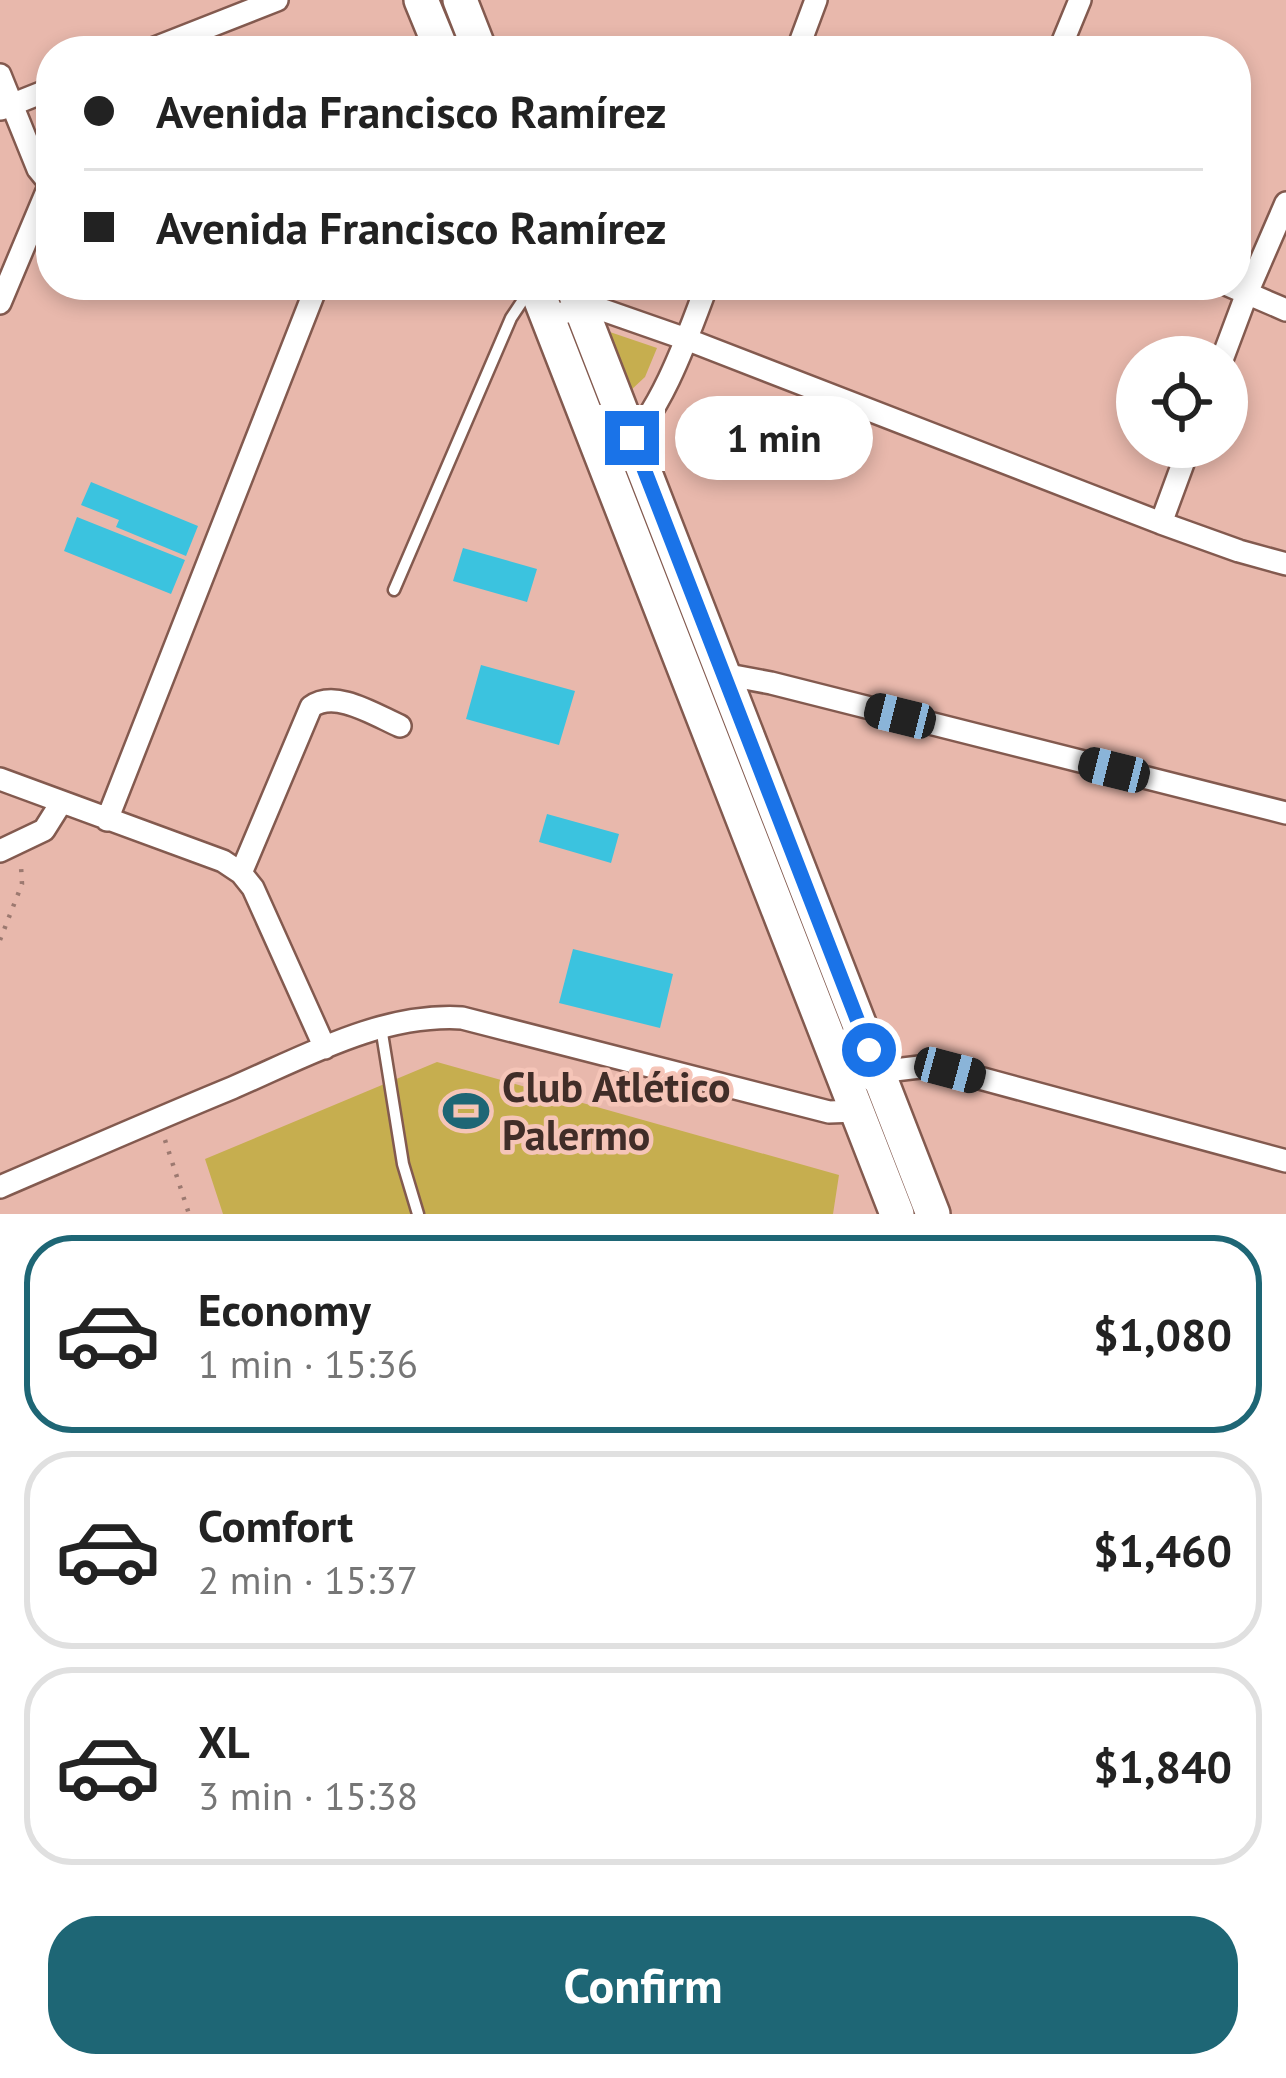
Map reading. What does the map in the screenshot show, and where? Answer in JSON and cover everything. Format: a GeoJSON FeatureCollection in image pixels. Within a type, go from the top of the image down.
{"type":"FeatureCollection","features":[{"type":"Feature","properties":{"kind":"main road"},"geometry":{"type":"LineString","coordinates":[[421,0],[436,36]]}},
{"type":"Feature","properties":{"kind":"main road"},"geometry":{"type":"LineString","coordinates":[[460,0],[474,36]]}},
{"type":"Feature","properties":{"kind":"main road"},"geometry":{"type":"LineString","coordinates":[[567,304],[897,1214]]}},
{"type":"Feature","properties":{"kind":"main road"},"geometry":{"type":"LineString","coordinates":[[617,444],[723,674],[933,1214]]}},
{"type":"Feature","properties":{"kind":"street"},"geometry":{"type":"LineString","coordinates":[[185,36],[277,0]]}},
{"type":"Feature","properties":{"kind":"street"},"geometry":{"type":"LineString","coordinates":[[803,36],[817,0]]}},
{"type":"Feature","properties":{"kind":"street"},"geometry":{"type":"LineString","coordinates":[[1065,36],[1080,0]]}},
{"type":"Feature","properties":{"kind":"street"},"geometry":{"type":"LineString","coordinates":[[0,75],[6,107],[36,165]]}},
{"type":"Feature","properties":{"kind":"street"},"geometry":{"type":"LineString","coordinates":[[6,107],[36,95]]}},
{"type":"Feature","properties":{"kind":"street"},"geometry":{"type":"LineString","coordinates":[[1251,264],[1286,203]]}},
{"type":"Feature","properties":{"kind":"street"},"geometry":{"type":"LineString","coordinates":[[0,303],[36,218]]}},
{"type":"Feature","properties":{"kind":"street"},"geometry":{"type":"LineString","coordinates":[[1251,295],[1286,310]]}},
{"type":"Feature","properties":{"kind":"street"},"geometry":{"type":"LineString","coordinates":[[106,820],[311,300]]}},
{"type":"Feature","properties":{"kind":"street"},"geometry":{"type":"LineString","coordinates":[[617,444],[657,401],[701,300]]}},
{"type":"Feature","properties":{"kind":"street"},"geometry":{"type":"LineString","coordinates":[[1227,336],[1235,300]]}},
{"type":"Feature","properties":{"kind":"street"},"geometry":{"type":"LineString","coordinates":[[567,304],[603,310],[686,339],[1162,523],[1286,564]]}},
{"type":"Feature","properties":{"kind":"street"},"geometry":{"type":"LineString","coordinates":[[1162,523],[1182,468]]}},
{"type":"Feature","properties":{"kind":"street"},"geometry":{"type":"LineString","coordinates":[[723,674],[1286,813]]}},
{"type":"Feature","properties":{"kind":"street"},"geometry":{"type":"LineString","coordinates":[[241,873],[311,706],[333,699],[400,726]]}},
{"type":"Feature","properties":{"kind":"street"},"geometry":{"type":"LineString","coordinates":[[0,779],[223,860],[241,873],[263,908],[325,1048]]}},
{"type":"Feature","properties":{"kind":"street"},"geometry":{"type":"LineString","coordinates":[[10,846],[44,830],[61,803]]}},
{"type":"Feature","properties":{"kind":"street"},"geometry":{"type":"LineString","coordinates":[[0,1187],[325,1048],[418,1019],[461,1018],[829,1112],[856,1111],[904,1140]]}},
{"type":"Feature","properties":{"kind":"street"},"geometry":{"type":"LineString","coordinates":[[856,1111],[878,1072],[928,1066],[1286,1161]]}},
{"type":"Feature","properties":{"kind":"lane"},"geometry":{"type":"LineString","coordinates":[[394,590],[511,318],[524,300]]}},
{"type":"Feature","properties":{"kind":"lane"},"geometry":{"type":"LineString","coordinates":[[381,1027],[403,1164],[418,1214]]}},
{"type":"Feature","properties":{"kind":"path"},"geometry":{"type":"LineString","coordinates":[[0,940],[22,884],[10,846]]}},
{"type":"Feature","properties":{"kind":"path"},"geometry":{"type":"LineString","coordinates":[[158,1119],[189,1214]]}},
{"type":"Feature","properties":{"kind":"shaded area"},"geometry":{"type":"Polygon","coordinates":[[[604,330],[657,348],[645,377],[630,391],[604,330]]]}},
{"type":"Feature","properties":{"kind":"shaded area","name":"Club Atlético Palermo"},"geometry":{"type":"Polygon","coordinates":[[[437,1062],[839,1175],[833,1214],[223,1214],[205,1159],[437,1062]]]}},
{"type":"Feature","properties":{"kind":"building"},"geometry":{"type":"Polygon","coordinates":[[[91,482],[198,526],[186,556],[116,527],[119,520],[81,505],[91,482]]]}},
{"type":"Feature","properties":{"kind":"building"},"geometry":{"type":"Polygon","coordinates":[[[77,517],[185,560],[171,594],[64,551],[77,517]]]}},
{"type":"Feature","properties":{"kind":"building"},"geometry":{"type":"Polygon","coordinates":[[[463,548],[537,569],[527,602],[453,581],[463,548]]]}},
{"type":"Feature","properties":{"kind":"building"},"geometry":{"type":"Polygon","coordinates":[[[481,665],[575,691],[559,745],[466,719],[481,665]]]}},
{"type":"Feature","properties":{"kind":"building"},"geometry":{"type":"Polygon","coordinates":[[[547,814],[619,834],[611,863],[539,842],[547,814]]]}},
{"type":"Feature","properties":{"kind":"building"},"geometry":{"type":"Polygon","coordinates":[[[573,949],[673,974],[660,1028],[559,1003],[573,949]]]}},
{"type":"Feature","properties":{"kind":"place","name":"Club Atlético Palermo"},"geometry":{"type":"Point","coordinates":[466,1111]}},
{"type":"Feature","properties":{"kind":"route"},"geometry":{"type":"LineString","coordinates":[[632,438],[869,1050]]}}]}
